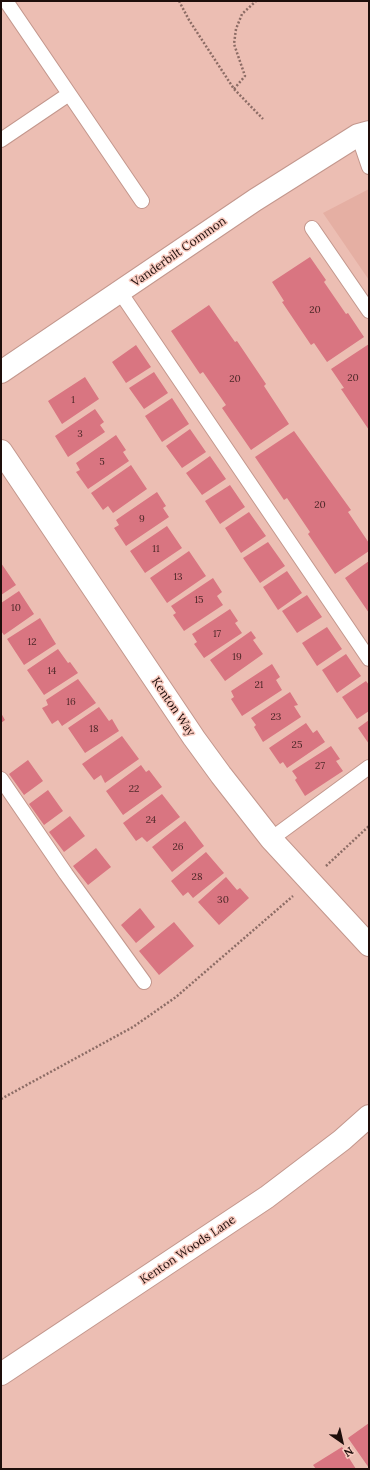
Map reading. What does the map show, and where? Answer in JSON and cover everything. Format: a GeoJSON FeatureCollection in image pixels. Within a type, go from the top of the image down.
{"type":"FeatureCollection","features":[{"type":"Feature","properties":{"kind":"street","name":"Vanderbilt Common"},"geometry":{"type":"LineString","coordinates":[[1,372],[255,200],[365,130]]}},
{"type":"Feature","properties":{"kind":"street","name":"Kenton Way"},"geometry":{"type":"LineString","coordinates":[[1,451],[194,738],[271,839],[309,882],[369,945]]}},
{"type":"Feature","properties":{"kind":"street","name":"Kenton Woods Lane"},"geometry":{"type":"LineString","coordinates":[[1,1374],[267,1197],[342,1140],[369,1116]]}},
{"type":"Feature","properties":{"kind":"lane"},"geometry":{"type":"LineString","coordinates":[[6,1],[142,201]]}},
{"type":"Feature","properties":{"kind":"lane"},"geometry":{"type":"LineString","coordinates":[[1,140],[68,94]]}},
{"type":"Feature","properties":{"kind":"lane"},"geometry":{"type":"LineString","coordinates":[[365,130],[369,166]]}},
{"type":"Feature","properties":{"kind":"lane"},"geometry":{"type":"LineString","coordinates":[[312,228],[369,311]]}},
{"type":"Feature","properties":{"kind":"lane"},"geometry":{"type":"LineString","coordinates":[[120,292],[369,659]]}},
{"type":"Feature","properties":{"kind":"lane"},"geometry":{"type":"LineString","coordinates":[[271,839],[369,768]]}},
{"type":"Feature","properties":{"kind":"lane"},"geometry":{"type":"LineString","coordinates":[[1,779],[66,874],[144,982]]}},
{"type":"Feature","properties":{"kind":"path"},"geometry":{"type":"LineString","coordinates":[[179,1],[189,20],[234,89],[263,119]]}},
{"type":"Feature","properties":{"kind":"path"},"geometry":{"type":"LineString","coordinates":[[234,89],[245,76],[234,44],[236,29],[242,14],[256,1]]}},
{"type":"Feature","properties":{"kind":"path"},"geometry":{"type":"LineString","coordinates":[[1,1099],[133,1027],[176,997],[309,882],[369,826]]}},
{"type":"Feature","properties":{"kind":"shaded area"},"geometry":{"type":"Polygon","coordinates":[[[369,189],[369,280],[323,213],[369,189]]]}},
{"type":"Feature","properties":{"kind":"building"},"geometry":{"type":"Polygon","coordinates":[[[310,257],[326,280],[324,282],[364,337],[327,362],[314,343],[311,345],[282,302],[284,301],[272,282],[310,257]]]}},
{"type":"Feature","properties":{"kind":"building"},"geometry":{"type":"Polygon","coordinates":[[[209,305],[235,342],[237,341],[266,384],[264,386],[289,424],[251,450],[222,408],[226,405],[203,372],[200,374],[171,331],[209,305]]]}},
{"type":"Feature","properties":{"kind":"building"},"geometry":{"type":"Polygon","coordinates":[[[369,344],[369,430],[341,389],[344,388],[331,369],[369,344]]]}},
{"type":"Feature","properties":{"kind":"building"},"geometry":{"type":"Polygon","coordinates":[[[136,345],[151,367],[126,383],[112,362],[136,345]]]}},
{"type":"Feature","properties":{"kind":"building"},"geometry":{"type":"Polygon","coordinates":[[[154,372],[168,393],[144,409],[129,388],[154,372]]]}},
{"type":"Feature","properties":{"kind":"building"},"geometry":{"type":"Polygon","coordinates":[[[85,377],[99,399],[62,424],[48,401],[85,377]]]}},
{"type":"Feature","properties":{"kind":"building"},"geometry":{"type":"Polygon","coordinates":[[[172,398],[189,424],[162,442],[145,416],[172,398]]]}},
{"type":"Feature","properties":{"kind":"building"},"geometry":{"type":"Polygon","coordinates":[[[95,409],[104,422],[100,425],[105,432],[68,457],[55,436],[95,409]]]}},
{"type":"Feature","properties":{"kind":"building"},"geometry":{"type":"Polygon","coordinates":[[[190,429],[206,452],[182,468],[166,446],[190,429]]]}},
{"type":"Feature","properties":{"kind":"building"},"geometry":{"type":"Polygon","coordinates":[[[294,431],[351,510],[348,512],[369,543],[369,551],[335,574],[308,534],[310,532],[287,498],[284,500],[255,457],[294,431]]]}},
{"type":"Feature","properties":{"kind":"building"},"geometry":{"type":"Polygon","coordinates":[[[116,435],[126,450],[123,452],[129,461],[88,489],[76,472],[80,470],[76,463],[116,435]]]}},
{"type":"Feature","properties":{"kind":"building"},"geometry":{"type":"Polygon","coordinates":[[[210,456],[226,479],[202,495],[186,473],[210,456]]]}},
{"type":"Feature","properties":{"kind":"building"},"geometry":{"type":"Polygon","coordinates":[[[131,465],[147,489],[113,513],[108,506],[103,510],[91,493],[131,465]]]}},
{"type":"Feature","properties":{"kind":"building"},"geometry":{"type":"Polygon","coordinates":[[[230,485],[245,507],[220,524],[205,501],[230,485]]]}},
{"type":"Feature","properties":{"kind":"building"},"geometry":{"type":"Polygon","coordinates":[[[157,492],[166,506],[163,508],[169,517],[126,546],[114,528],[119,525],[116,520],[157,492]]]}},
{"type":"Feature","properties":{"kind":"building"},"geometry":{"type":"Polygon","coordinates":[[[249,512],[266,536],[241,553],[225,528],[249,512]]]}},
{"type":"Feature","properties":{"kind":"building"},"geometry":{"type":"Polygon","coordinates":[[[167,526],[182,548],[145,573],[130,551],[167,526]]]}},
{"type":"Feature","properties":{"kind":"building"},"geometry":{"type":"Polygon","coordinates":[[[268,542],[285,566],[260,583],[243,558],[268,542]]]}},
{"type":"Feature","properties":{"kind":"building"},"geometry":{"type":"Polygon","coordinates":[[[189,551],[206,576],[167,603],[150,578],[189,551]]]}},
{"type":"Feature","properties":{"kind":"building"},"geometry":{"type":"Polygon","coordinates":[[[369,561],[369,613],[345,578],[369,561]]]}},
{"type":"Feature","properties":{"kind":"building"},"geometry":{"type":"Polygon","coordinates":[[[1,563],[16,585],[1,595],[1,563]]]}},
{"type":"Feature","properties":{"kind":"building"},"geometry":{"type":"Polygon","coordinates":[[[287,571],[302,593],[278,610],[263,587],[287,571]]]}},
{"type":"Feature","properties":{"kind":"building"},"geometry":{"type":"Polygon","coordinates":[[[213,578],[222,592],[217,596],[223,605],[184,631],[173,615],[176,613],[171,606],[213,578]]]}},
{"type":"Feature","properties":{"kind":"building"},"geometry":{"type":"Polygon","coordinates":[[[19,591],[34,614],[4,635],[1,631],[1,603],[19,591]]]}},
{"type":"Feature","properties":{"kind":"building"},"geometry":{"type":"Polygon","coordinates":[[[307,595],[322,617],[297,633],[282,611],[307,595]]]}},
{"type":"Feature","properties":{"kind":"building"},"geometry":{"type":"Polygon","coordinates":[[[230,609],[238,621],[235,623],[242,633],[204,658],[194,644],[197,642],[192,634],[230,609]]]}},
{"type":"Feature","properties":{"kind":"building"},"geometry":{"type":"Polygon","coordinates":[[[40,618],[56,644],[24,665],[7,639],[40,618]]]}},
{"type":"Feature","properties":{"kind":"building"},"geometry":{"type":"Polygon","coordinates":[[[327,627],[342,649],[317,666],[302,643],[327,627]]]}},
{"type":"Feature","properties":{"kind":"building"},"geometry":{"type":"Polygon","coordinates":[[[251,631],[256,638],[253,640],[263,654],[225,681],[210,660],[251,631]]]}},
{"type":"Feature","properties":{"kind":"building"},"geometry":{"type":"Polygon","coordinates":[[[58,649],[68,663],[70,662],[78,673],[44,695],[27,670],[58,649]]]}},
{"type":"Feature","properties":{"kind":"building"},"geometry":{"type":"Polygon","coordinates":[[[346,654],[361,676],[337,693],[322,670],[346,654]]]}},
{"type":"Feature","properties":{"kind":"building"},"geometry":{"type":"Polygon","coordinates":[[[272,664],[280,677],[276,680],[282,690],[242,716],[231,699],[234,697],[231,691],[272,664]]]}},
{"type":"Feature","properties":{"kind":"building"},"geometry":{"type":"Polygon","coordinates":[[[78,679],[96,703],[62,726],[58,720],[52,724],[42,708],[48,705],[46,700],[78,679]]]}},
{"type":"Feature","properties":{"kind":"building"},"geometry":{"type":"Polygon","coordinates":[[[366,681],[369,685],[369,711],[357,719],[342,697],[366,681]]]}},
{"type":"Feature","properties":{"kind":"building"},"geometry":{"type":"Polygon","coordinates":[[[290,692],[298,705],[294,706],[301,717],[263,742],[254,727],[256,725],[251,718],[290,692]]]}},
{"type":"Feature","properties":{"kind":"building"},"geometry":{"type":"Polygon","coordinates":[[[99,707],[109,721],[112,719],[119,731],[85,753],[68,728],[99,707]]]}},
{"type":"Feature","properties":{"kind":"building"},"geometry":{"type":"Polygon","coordinates":[[[1,713],[5,720],[1,723],[1,713]]]}},
{"type":"Feature","properties":{"kind":"building"},"geometry":{"type":"Polygon","coordinates":[[[369,720],[369,744],[358,728],[369,720]]]}},
{"type":"Feature","properties":{"kind":"building"},"geometry":{"type":"Polygon","coordinates":[[[306,723],[313,733],[317,730],[325,742],[287,768],[283,762],[280,764],[269,748],[306,723]]]}},
{"type":"Feature","properties":{"kind":"building"},"geometry":{"type":"Polygon","coordinates":[[[122,736],[139,759],[105,783],[101,775],[94,780],[82,764],[122,736]]]}},
{"type":"Feature","properties":{"kind":"building"},"geometry":{"type":"Polygon","coordinates":[[[331,746],[340,759],[336,761],[343,771],[305,796],[295,780],[297,778],[292,771],[331,746]]]}},
{"type":"Feature","properties":{"kind":"building"},"geometry":{"type":"Polygon","coordinates":[[[28,760],[43,781],[24,795],[9,774],[28,760]]]}},
{"type":"Feature","properties":{"kind":"building"},"geometry":{"type":"Polygon","coordinates":[[[141,765],[146,772],[149,770],[162,787],[123,815],[106,791],[141,765]]]}},
{"type":"Feature","properties":{"kind":"building"},"geometry":{"type":"Polygon","coordinates":[[[48,790],[63,811],[44,825],[29,804],[48,790]]]}},
{"type":"Feature","properties":{"kind":"building"},"geometry":{"type":"Polygon","coordinates":[[[162,794],[180,817],[147,842],[142,837],[136,841],[123,823],[162,794]]]}},
{"type":"Feature","properties":{"kind":"building"},"geometry":{"type":"Polygon","coordinates":[[[70,816],[85,836],[64,852],[49,832],[70,816]]]}},
{"type":"Feature","properties":{"kind":"building"},"geometry":{"type":"Polygon","coordinates":[[[185,821],[204,846],[172,872],[152,847],[185,821]]]}},
{"type":"Feature","properties":{"kind":"building"},"geometry":{"type":"Polygon","coordinates":[[[96,848],[111,867],[88,885],[73,866],[96,848]]]}},
{"type":"Feature","properties":{"kind":"building"},"geometry":{"type":"Polygon","coordinates":[[[206,852],[224,873],[193,898],[188,892],[183,896],[171,881],[206,852]]]}},
{"type":"Feature","properties":{"kind":"building"},"geometry":{"type":"Polygon","coordinates":[[[226,877],[237,890],[240,888],[249,898],[219,925],[198,902],[226,877]]]}},
{"type":"Feature","properties":{"kind":"building"},"geometry":{"type":"Polygon","coordinates":[[[140,908],[155,927],[136,943],[121,925],[140,908]]]}},
{"type":"Feature","properties":{"kind":"building"},"geometry":{"type":"Polygon","coordinates":[[[174,922],[194,946],[159,975],[139,951],[174,922]]]}},
{"type":"Feature","properties":{"kind":"building"},"geometry":{"type":"Polygon","coordinates":[[[369,1423],[369,1468],[348,1438],[369,1423]]]}},
{"type":"Feature","properties":{"kind":"building"},"geometry":{"type":"Polygon","coordinates":[[[342,1447],[356,1469],[316,1469],[313,1465],[342,1447]]]}}]}
